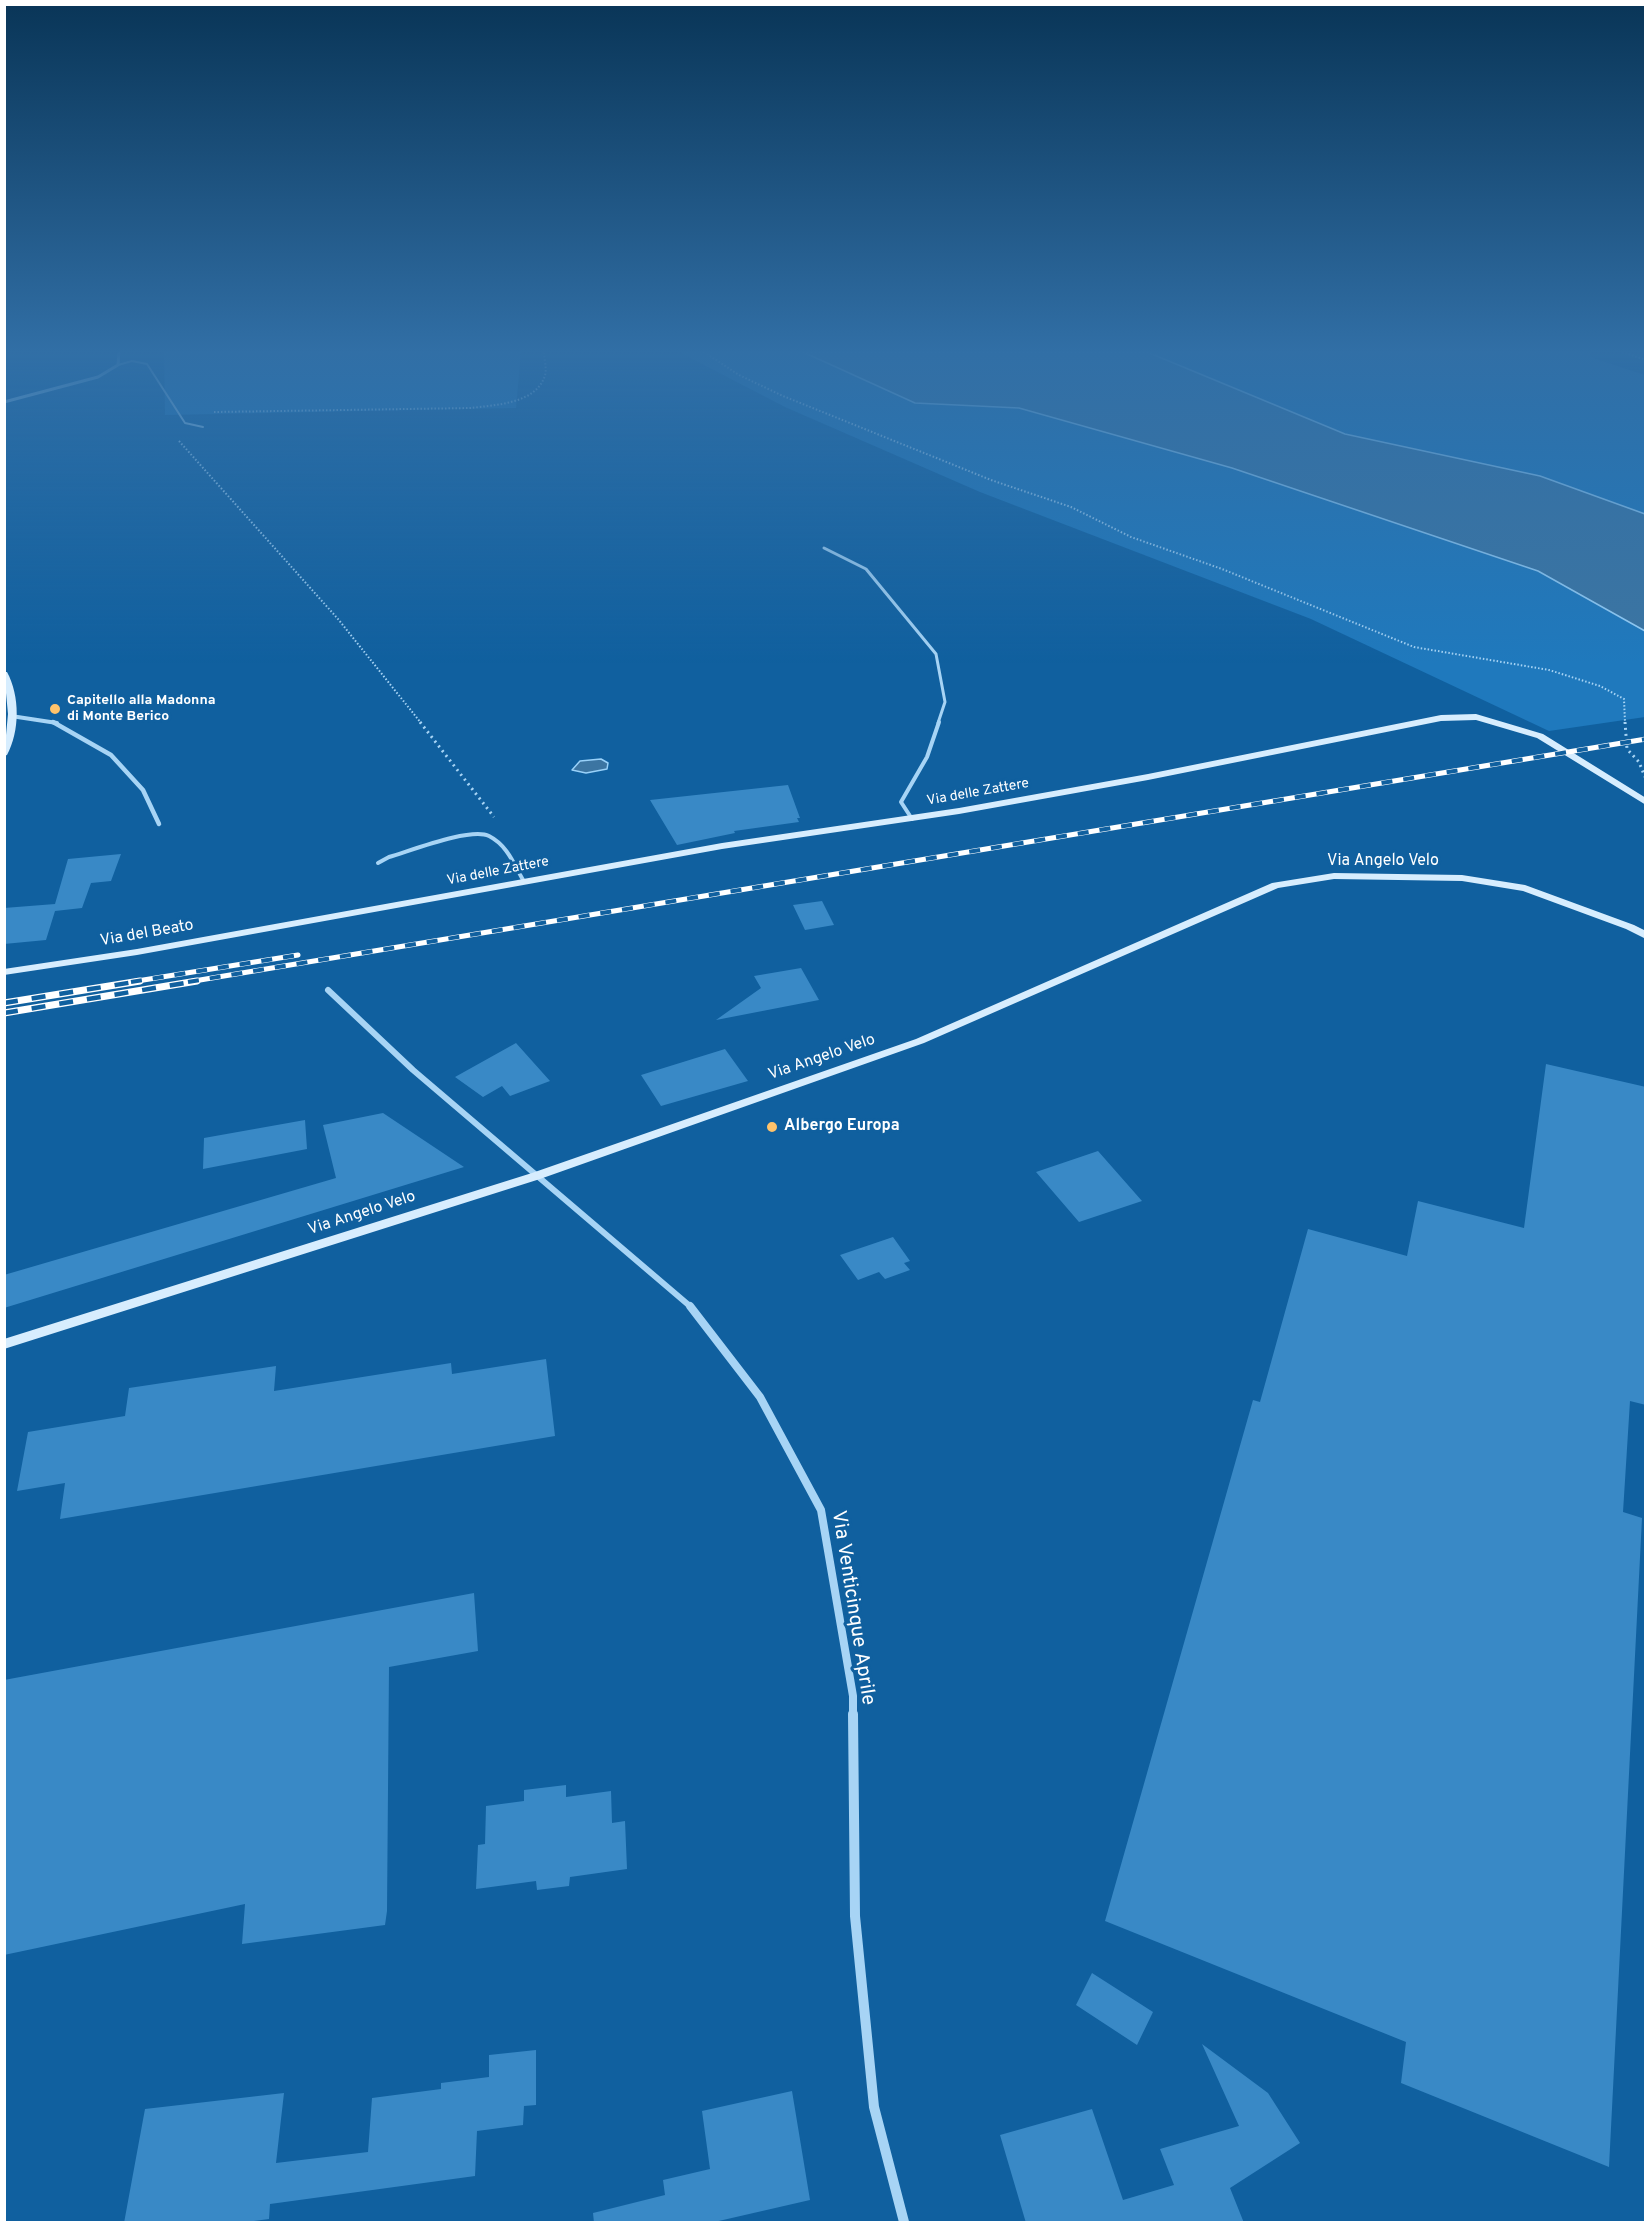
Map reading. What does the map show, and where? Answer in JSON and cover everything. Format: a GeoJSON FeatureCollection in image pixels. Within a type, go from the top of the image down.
{"type":"FeatureCollection","features":[{"type":"Feature","properties":{"kind":"street"},"geometry":{"type":"LineString","coordinates":[[4,674],[12,693],[9,744],[4,753]]}},
{"type":"Feature","properties":{"kind":"street"},"geometry":{"type":"LineString","coordinates":[[10,716],[55,722],[111,755],[143,790],[159,824]]}},
{"type":"Feature","properties":{"kind":"street","name":"Via delle Zattere"},"geometry":{"type":"LineString","coordinates":[[294,924],[523,880],[722,846],[912,819],[1148,777],[1441,718],[1476,717],[1540,736],[1646,802]]}},
{"type":"Feature","properties":{"kind":"street","name":"Via Angelo Velo"},"geometry":{"type":"LineString","coordinates":[[4,1344],[536,1176],[920,1041],[1276,885],[1334,876],[1462,878],[1525,888],[1630,927],[1646,936]]}},
{"type":"Feature","properties":{"kind":"street","name":"Via del Beato"},"geometry":{"type":"LineString","coordinates":[[4,972],[294,924]]}},
{"type":"Feature","properties":{"kind":"street","name":"Via Venticinque Aprile"},"geometry":{"type":"LineString","coordinates":[[328,990],[412,1070],[687,1302],[760,1397],[821,1510],[853,1696],[855,1916],[874,2107],[904,2223]]}},
{"type":"Feature","properties":{"kind":"lane"},"geometry":{"type":"LineString","coordinates":[[824,548],[866,569],[936,654],[945,702],[927,757],[901,802],[912,819]]}},
{"type":"Feature","properties":{"kind":"lane"},"geometry":{"type":"LineString","coordinates":[[378,863],[388,857],[467,835],[488,835],[507,850],[523,880]]}},
{"type":"Feature","properties":{"kind":"path"},"geometry":{"type":"LineString","coordinates":[[191,456],[211,481],[361,646],[456,771],[508,832],[507,850]]}},
{"type":"Feature","properties":{"kind":"path"},"geometry":{"type":"LineString","coordinates":[[931,456],[991,480],[1071,507],[1131,537],[1222,569],[1414,646],[1446,656],[1489,660],[1603,685],[1624,699],[1627,749],[1638,762],[1646,777]]}},
{"type":"Feature","properties":{"kind":"shaded area"},"geometry":{"type":"Polygon","coordinates":[[[897,456],[1645,456],[1645,717],[1549,731],[1311,619],[980,492],[897,456]]]}},
{"type":"Feature","properties":{"kind":"shaded area"},"geometry":{"type":"Polygon","coordinates":[[[1189,456],[1447,456],[1540,476],[1645,514],[1645,631],[1538,571],[1232,468],[1189,456]]]}},
{"type":"Feature","properties":{"kind":"shaded area"},"geometry":{"type":"Polygon","coordinates":[[[601,759],[608,763],[607,769],[586,773],[572,770],[580,761],[601,759]]]}},
{"type":"Feature","properties":{"kind":"building"},"geometry":{"type":"Polygon","coordinates":[[[788,785],[800,818],[797,818],[799,822],[734,831],[735,833],[677,845],[650,800],[788,785]]]}},
{"type":"Feature","properties":{"kind":"building"},"geometry":{"type":"Polygon","coordinates":[[[121,854],[111,881],[91,883],[82,908],[55,911],[46,940],[4,944],[4,908],[55,904],[68,859],[121,854]]]}},
{"type":"Feature","properties":{"kind":"building"},"geometry":{"type":"Polygon","coordinates":[[[822,901],[834,925],[805,930],[793,905],[822,901]]]}},
{"type":"Feature","properties":{"kind":"building"},"geometry":{"type":"Polygon","coordinates":[[[801,968],[819,1000],[716,1020],[761,988],[754,976],[801,968]]]}},
{"type":"Feature","properties":{"kind":"building"},"geometry":{"type":"Polygon","coordinates":[[[516,1043],[550,1081],[510,1096],[502,1086],[483,1097],[455,1077],[516,1043]]]}},
{"type":"Feature","properties":{"kind":"building"},"geometry":{"type":"Polygon","coordinates":[[[725,1049],[748,1081],[661,1106],[641,1075],[725,1049]]]}},
{"type":"Feature","properties":{"kind":"building"},"geometry":{"type":"Polygon","coordinates":[[[1546,1064],[1646,1087],[1646,1405],[1630,1401],[1623,1512],[1642,1518],[1609,2167],[1401,2083],[1406,2042],[1105,1921],[1253,1400],[1260,1402],[1308,1229],[1407,1256],[1418,1201],[1524,1228],[1546,1064]]]}},
{"type":"Feature","properties":{"kind":"building"},"geometry":{"type":"Polygon","coordinates":[[[383,1113],[464,1167],[4,1308],[4,1275],[336,1178],[323,1125],[383,1113]]]}},
{"type":"Feature","properties":{"kind":"building"},"geometry":{"type":"Polygon","coordinates":[[[305,1120],[307,1149],[203,1169],[204,1138],[305,1120]]]}},
{"type":"Feature","properties":{"kind":"building"},"geometry":{"type":"Polygon","coordinates":[[[1098,1151],[1142,1201],[1079,1222],[1036,1172],[1098,1151]]]}},
{"type":"Feature","properties":{"kind":"building"},"geometry":{"type":"Polygon","coordinates":[[[893,1237],[910,1261],[904,1263],[910,1270],[885,1279],[879,1272],[858,1280],[840,1255],[893,1237]]]}},
{"type":"Feature","properties":{"kind":"building"},"geometry":{"type":"Polygon","coordinates":[[[546,1359],[555,1436],[60,1519],[65,1483],[17,1491],[28,1432],[125,1416],[129,1388],[276,1366],[274,1391],[451,1363],[452,1374],[546,1359]]]}},
{"type":"Feature","properties":{"kind":"building"},"geometry":{"type":"Polygon","coordinates":[[[474,1593],[478,1651],[389,1667],[385,1925],[242,1944],[245,1904],[4,1955],[4,1680],[474,1593]]]}},
{"type":"Feature","properties":{"kind":"building"},"geometry":{"type":"Polygon","coordinates":[[[566,1785],[566,1797],[611,1791],[612,1823],[625,1821],[627,1869],[570,1877],[569,1886],[537,1890],[536,1881],[476,1889],[478,1845],[485,1844],[486,1806],[524,1801],[524,1790],[566,1785]]]}},
{"type":"Feature","properties":{"kind":"building"},"geometry":{"type":"Polygon","coordinates":[[[1092,1973],[1153,2012],[1137,2045],[1076,2005],[1092,1973]]]}},
{"type":"Feature","properties":{"kind":"building"},"geometry":{"type":"Polygon","coordinates":[[[1202,2044],[1268,2093],[1300,2143],[1230,2188],[1244,2223],[1026,2223],[1000,2135],[1092,2109],[1123,2200],[1174,2185],[1160,2149],[1239,2126],[1202,2044]]]}},
{"type":"Feature","properties":{"kind":"building"},"geometry":{"type":"Polygon","coordinates":[[[536,2050],[536,2105],[524,2106],[523,2125],[477,2131],[475,2176],[270,2204],[269,2219],[239,2223],[124,2223],[145,2109],[284,2093],[276,2163],[368,2152],[372,2098],[441,2089],[441,2083],[489,2077],[489,2055],[536,2050]]]}},
{"type":"Feature","properties":{"kind":"building"},"geometry":{"type":"Polygon","coordinates":[[[792,2091],[810,2200],[710,2223],[594,2223],[593,2213],[665,2195],[663,2180],[710,2169],[702,2111],[792,2091]]]}},
{"type":"Feature","properties":{"kind":"railway"},"geometry":{"type":"LineString","coordinates":[[188,982],[1646,739]]}},
{"type":"Feature","properties":{"kind":"railway"},"geometry":{"type":"LineString","coordinates":[[131,982],[298,955]]}},
{"type":"Feature","properties":{"kind":"railway"},"geometry":{"type":"LineString","coordinates":[[4,1003],[140,981]]}},
{"type":"Feature","properties":{"kind":"railway"},"geometry":{"type":"LineString","coordinates":[[4,1013],[197,981]]}},
{"type":"Feature","properties":{"kind":"place","name":"Capitello alla Madonna di Monte Berico"},"geometry":{"type":"Point","coordinates":[55,709]}},
{"type":"Feature","properties":{"kind":"place","name":"Albergo Europa"},"geometry":{"type":"Point","coordinates":[772,1127]}}]}
